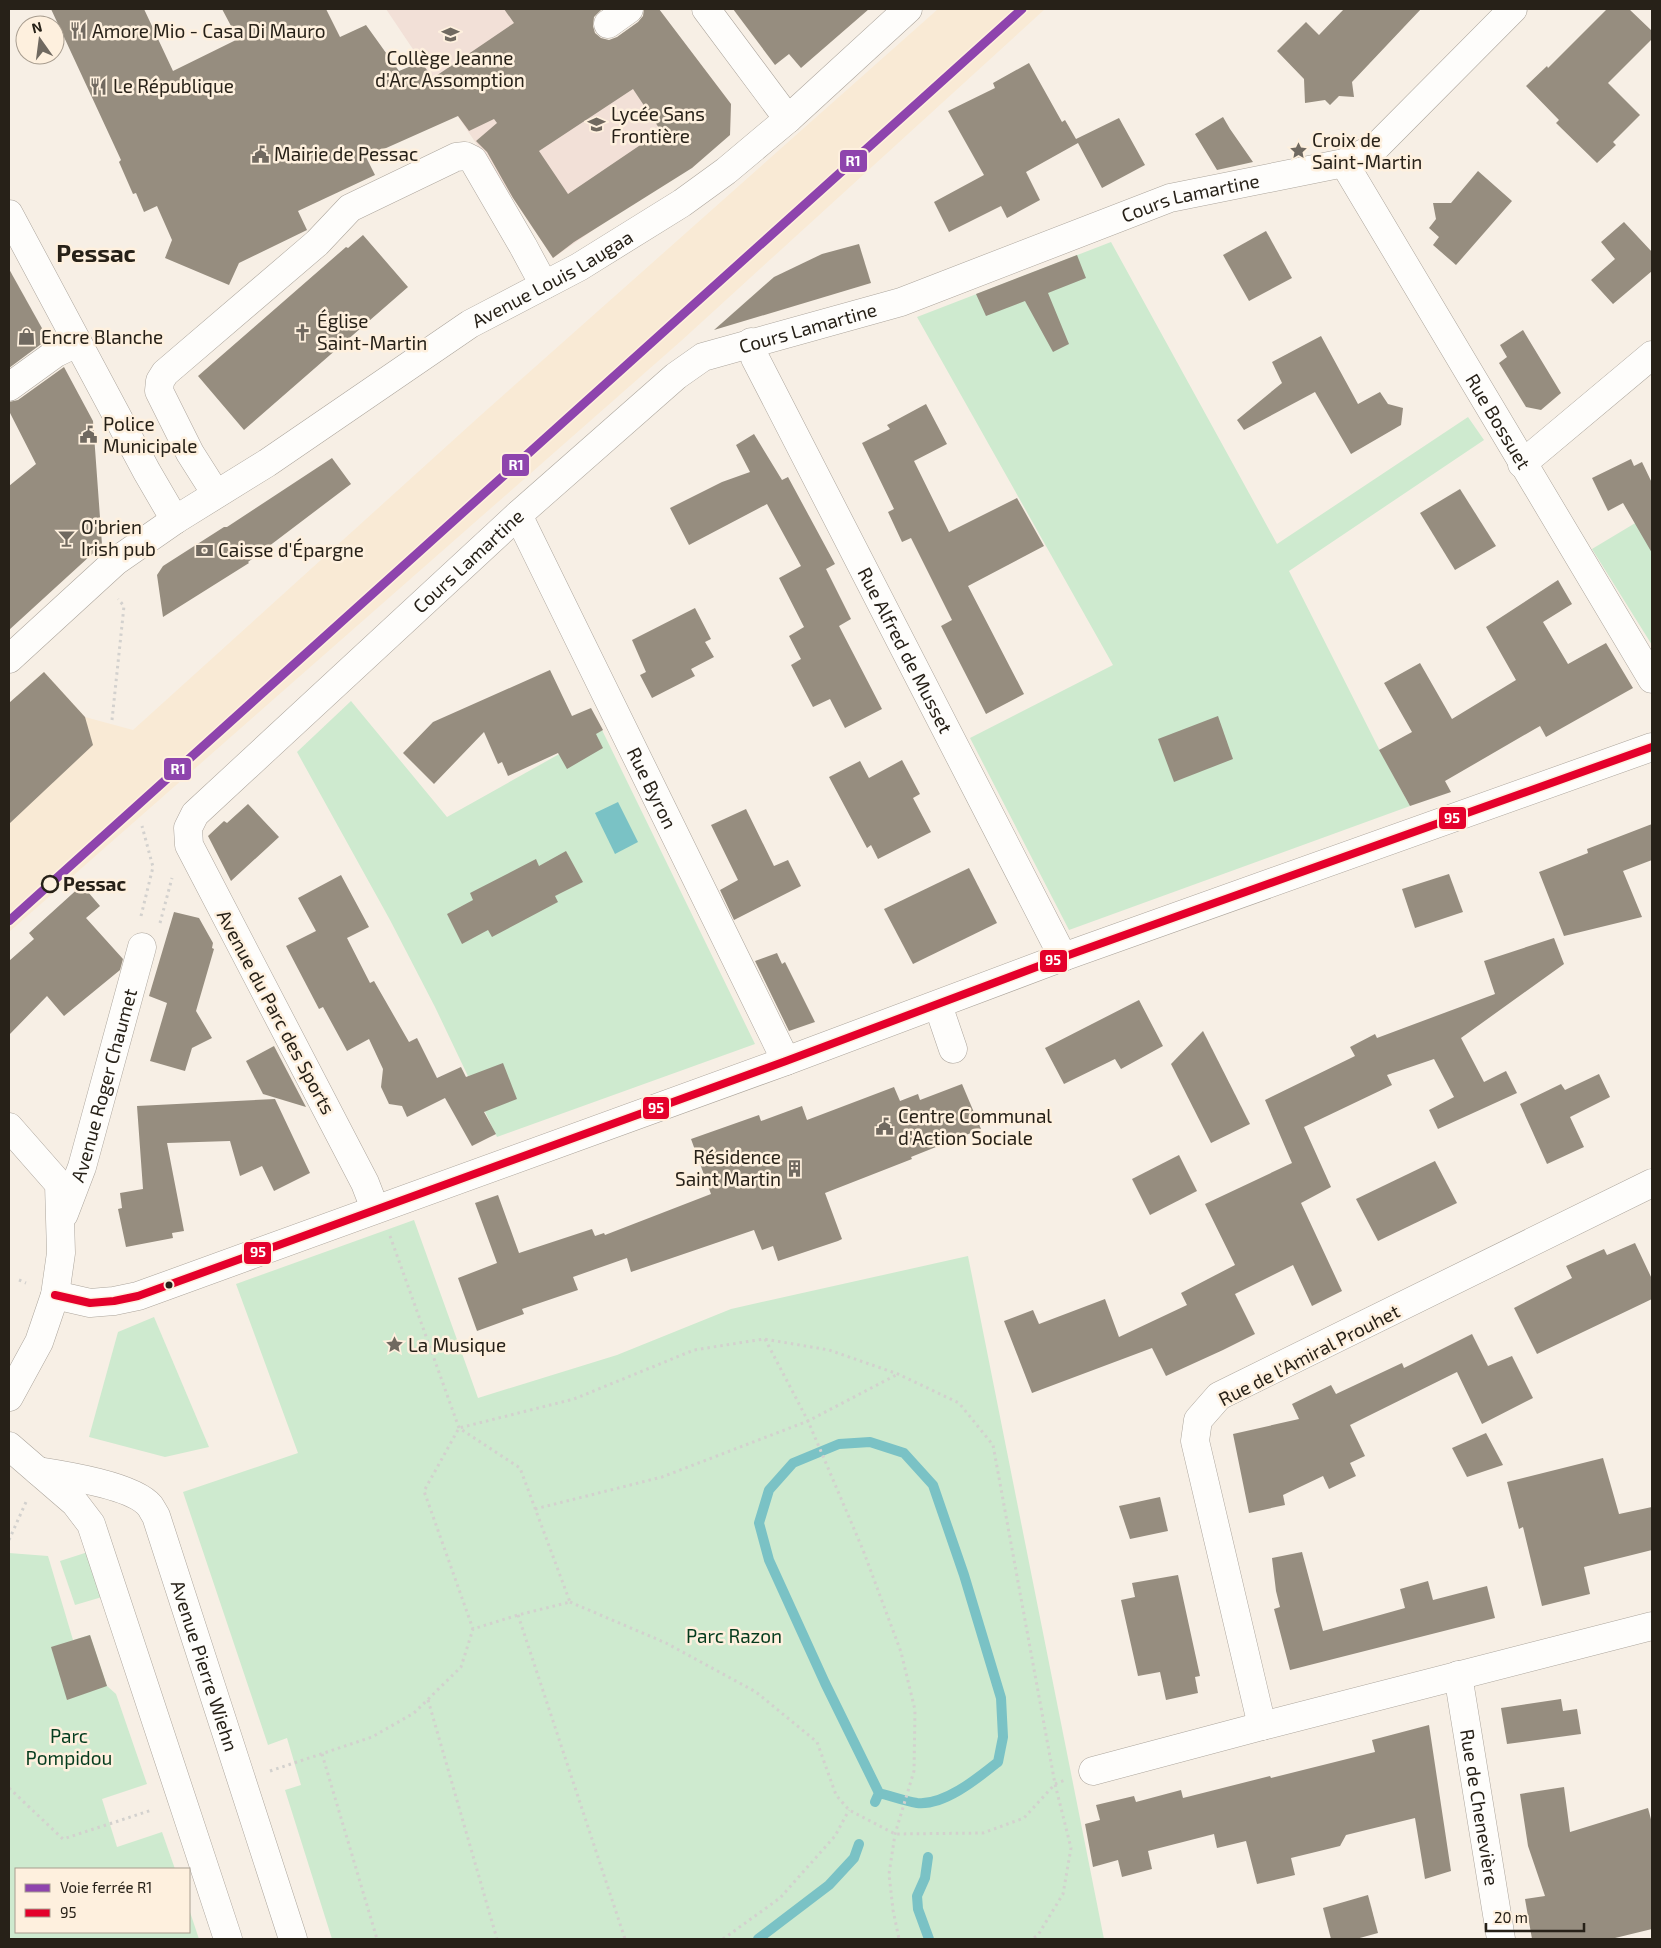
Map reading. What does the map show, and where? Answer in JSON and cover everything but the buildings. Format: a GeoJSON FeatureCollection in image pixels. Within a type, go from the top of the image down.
{"type":"FeatureCollection","features":[{"type":"Feature","properties":{"kind":"street"},"geometry":{"type":"LineString","coordinates":[[706,9],[788,119]]}},
{"type":"Feature","properties":{"kind":"street","name":"Avenue Louis Laugaa"},"geometry":{"type":"LineString","coordinates":[[9,659],[116,561],[175,520],[267,462],[470,324],[579,267],[682,203],[726,171],[788,119],[908,9]]}},
{"type":"Feature","properties":{"kind":"street","name":"Cours Lamartine"},"geometry":{"type":"LineString","coordinates":[[195,814],[518,515],[676,376],[703,357],[901,302],[1170,198],[1344,163],[1376,147],[1513,9]]}},
{"type":"Feature","properties":{"kind":"street"},"geometry":{"type":"LineString","coordinates":[[216,494],[190,452],[160,391],[160,381],[165,373],[317,244],[350,208],[456,157],[465,156],[473,160],[544,286]]}},
{"type":"Feature","properties":{"kind":"street","name":"Rue Bossuet"},"geometry":{"type":"LineString","coordinates":[[1344,163],[1652,679]]}},
{"type":"Feature","properties":{"kind":"street"},"geometry":{"type":"LineString","coordinates":[[9,214],[77,343],[175,520]]}},
{"type":"Feature","properties":{"kind":"street","name":"Rue Alfred de Musset"},"geometry":{"type":"LineString","coordinates":[[752,342],[755,358],[1063,956]]}},
{"type":"Feature","properties":{"kind":"street"},"geometry":{"type":"LineString","coordinates":[[9,387],[56,353],[77,343]]}},
{"type":"Feature","properties":{"kind":"street"},"geometry":{"type":"LineString","coordinates":[[1522,464],[1652,355]]}},
{"type":"Feature","properties":{"kind":"street","name":"Rue Byron"},"geometry":{"type":"LineString","coordinates":[[518,515],[786,1061]]}},
{"type":"Feature","properties":{"kind":"street"},"geometry":{"type":"LineString","coordinates":[[55,1295],[90,1303],[138,1296],[381,1219],[786,1061],[938,1005],[1063,956],[1652,747]]}},
{"type":"Feature","properties":{"kind":"street","name":"Avenue du Parc des Sports"},"geometry":{"type":"LineString","coordinates":[[195,814],[188,828],[189,845],[365,1183],[381,1219]]}},
{"type":"Feature","properties":{"kind":"street","name":"Avenue Roger Chaumet"},"geometry":{"type":"LineString","coordinates":[[61,1222],[82,1167],[142,947]]}},
{"type":"Feature","properties":{"kind":"street"},"geometry":{"type":"LineString","coordinates":[[938,1005],[953,1049]]}},
{"type":"Feature","properties":{"kind":"street","name":"Avenue Roger Chaumet"},"geometry":{"type":"LineString","coordinates":[[9,1126],[59,1184],[61,1222],[61,1253],[55,1295],[39,1342],[9,1397]]}},
{"type":"Feature","properties":{"kind":"street","name":"Rue de l'Amiral Prouhet"},"geometry":{"type":"LineString","coordinates":[[1262,1726],[1195,1441],[1198,1420],[1219,1396],[1652,1183]]}},
{"type":"Feature","properties":{"kind":"street","name":"Avenue Pierre Wiehn"},"geometry":{"type":"LineString","coordinates":[[9,1446],[75,1504],[91,1524],[228,1939]]}},
{"type":"Feature","properties":{"kind":"street","name":"Avenue Pierre Wiehn"},"geometry":{"type":"LineString","coordinates":[[38,1471],[95,1482],[125,1492],[149,1505],[156,1516],[293,1939]]}},
{"type":"Feature","properties":{"kind":"street"},"geometry":{"type":"LineString","coordinates":[[1093,1771],[1652,1626]]}},
{"type":"Feature","properties":{"kind":"street","name":"Rue de Chenevière"},"geometry":{"type":"LineString","coordinates":[[1458,1675],[1501,1939]]}},
{"type":"Feature","properties":{"kind":"path"},"geometry":{"type":"LineString","coordinates":[[112,720],[124,606]]}},
{"type":"Feature","properties":{"kind":"path"},"geometry":{"type":"LineString","coordinates":[[142,826],[152,867],[140,921],[142,947]]}},
{"type":"Feature","properties":{"kind":"path"},"geometry":{"type":"LineString","coordinates":[[142,947],[159,926],[174,869]]}},
{"type":"Feature","properties":{"kind":"path"},"geometry":{"type":"LineString","coordinates":[[381,1219],[459,1428],[520,1468],[570,1602]]}},
{"type":"Feature","properties":{"kind":"path"},"geometry":{"type":"LineString","coordinates":[[764,1339],[808,1421],[863,1550],[901,1652],[915,1710],[914,1771],[895,1834],[889,1874],[893,1910],[899,1939]]}},
{"type":"Feature","properties":{"kind":"path"},"geometry":{"type":"LineString","coordinates":[[270,1771],[372,1737],[414,1713],[461,1667],[473,1629],[424,1491],[459,1428],[574,1399],[694,1350],[764,1339],[829,1350],[898,1374],[958,1403],[993,1445],[1055,1784],[1071,1848],[1063,1894],[1038,1935],[1032,1939]]}},
{"type":"Feature","properties":{"kind":"path"},"geometry":{"type":"LineString","coordinates":[[535,1509],[662,1477],[808,1421],[898,1374]]}},
{"type":"Feature","properties":{"kind":"path"},"geometry":{"type":"LineString","coordinates":[[9,1540],[27,1500]]}},
{"type":"Feature","properties":{"kind":"path"},"geometry":{"type":"LineString","coordinates":[[473,1629],[570,1602],[666,1643],[756,1692],[817,1742],[836,1795],[849,1810],[895,1834],[983,1833],[1024,1818],[1055,1784],[1093,1771]]}},
{"type":"Feature","properties":{"kind":"path"},"geometry":{"type":"LineString","coordinates":[[518,1615],[625,1939]]}},
{"type":"Feature","properties":{"kind":"path"},"geometry":{"type":"LineString","coordinates":[[428,1700],[497,1939]]}},
{"type":"Feature","properties":{"kind":"path"},"geometry":{"type":"LineString","coordinates":[[322,1754],[377,1939]]}},
{"type":"Feature","properties":{"kind":"path"},"geometry":{"type":"LineString","coordinates":[[9,1788],[63,1839],[158,1808]]}},
{"type":"Feature","properties":{"kind":"path"},"geometry":{"type":"LineString","coordinates":[[723,1939],[780,1898],[835,1836],[849,1810]]}},
{"type":"Feature","properties":{"kind":"shaded area","name":"Lycée Sans Frontière"},"geometry":{"type":"Polygon","coordinates":[[[386,9],[561,9],[573,26],[608,52],[661,12],[731,104],[730,135],[553,258],[386,9]]]}},
{"type":"Feature","properties":{"kind":"shaded area"},"geometry":{"type":"Polygon","coordinates":[[[938,9],[1045,9],[681,341],[9,932],[9,703],[44,672],[85,717],[133,730],[481,415],[938,9]]]}},
{"type":"Feature","properties":{"kind":"green space"},"geometry":{"type":"Polygon","coordinates":[[[1111,242],[1277,544],[1468,417],[1484,440],[1289,571],[1410,806],[1069,930],[970,738],[1113,665],[917,317],[1111,242]]]}},
{"type":"Feature","properties":{"kind":"green space"},"geometry":{"type":"Polygon","coordinates":[[[1652,513],[1652,645],[1592,549],[1652,513]]]}},
{"type":"Feature","properties":{"kind":"green space"},"geometry":{"type":"Polygon","coordinates":[[[351,701],[447,817],[602,730],[755,1044],[497,1137],[435,1007],[390,920],[297,752],[351,701]]]}},
{"type":"Feature","properties":{"kind":"green space","name":"Parc Razon"},"geometry":{"type":"Polygon","coordinates":[[[414,1220],[478,1398],[617,1355],[731,1309],[968,1256],[1104,1939],[332,1939],[285,1790],[301,1785],[287,1738],[268,1745],[183,1492],[298,1453],[236,1284],[414,1220]]]}},
{"type":"Feature","properties":{"kind":"green space"},"geometry":{"type":"Polygon","coordinates":[[[154,1317],[209,1447],[165,1457],[89,1437],[118,1332],[154,1317]]]}},
{"type":"Feature","properties":{"kind":"green space"},"geometry":{"type":"Polygon","coordinates":[[[88,1552],[102,1597],[75,1605],[60,1561],[88,1552]]]}},
{"type":"Feature","properties":{"kind":"green space","name":"Parc Pompidou"},"geometry":{"type":"Polygon","coordinates":[[[9,1553],[48,1556],[73,1640],[90,1635],[107,1686],[116,1694],[147,1784],[102,1799],[117,1847],[162,1832],[175,1868],[15,1868],[15,1933],[190,1933],[190,1912],[199,1939],[9,1939],[9,1553]]]}},
{"type":"Feature","properties":{"kind":"water"},"geometry":{"type":"Polygon","coordinates":[[[618,802],[638,842],[615,854],[595,813],[618,802]]]}},
{"type":"Feature","properties":{"kind":"waterway"},"geometry":{"type":"LineString","coordinates":[[875,1802],[879,1793],[917,1803],[938,1800],[960,1790],[998,1762],[1003,1737],[1001,1698],[964,1575],[933,1485],[904,1453],[870,1442],[839,1444],[793,1463],[769,1490],[759,1523],[769,1560],[825,1683],[879,1793]]}},
{"type":"Feature","properties":{"kind":"waterway"},"geometry":{"type":"LineString","coordinates":[[758,1939],[829,1885],[854,1858],[859,1844]]}},
{"type":"Feature","properties":{"kind":"waterway"},"geometry":{"type":"LineString","coordinates":[[928,1857],[925,1878],[917,1896],[918,1909],[929,1939]]}},
{"type":"Feature","properties":{"kind":"rail line","name":"R1"},"geometry":{"type":"LineString","coordinates":[[9,921],[1022,9]]}},
{"type":"Feature","properties":{"kind":"transit line","name":"95"},"geometry":{"type":"LineString","coordinates":[[55,1295],[90,1303],[138,1296],[786,1061],[1063,957],[1652,747]]}},
{"type":"Feature","properties":{"kind":"place","name":"Amore Mio - Casa Di Mauro"},"geometry":{"type":"Point","coordinates":[78,31]}},
{"type":"Feature","properties":{"kind":"place","name":"Collège Jeanne d'Arc Assomption"},"geometry":{"type":"Point","coordinates":[450,35]}},
{"type":"Feature","properties":{"kind":"place","name":"Le République"},"geometry":{"type":"Point","coordinates":[99,86]}},
{"type":"Feature","properties":{"kind":"place","name":"Lycée Sans Frontière"},"geometry":{"type":"Point","coordinates":[597,125]}},
{"type":"Feature","properties":{"kind":"place","name":"Croix de Saint-Martin"},"geometry":{"type":"Point","coordinates":[1298,151]}},
{"type":"Feature","properties":{"kind":"place","name":"Mairie de Pessac"},"geometry":{"type":"Point","coordinates":[260,154]}},
{"type":"Feature","properties":{"kind":"place","name":"Église Saint-Martin"},"geometry":{"type":"Point","coordinates":[303,332]}},
{"type":"Feature","properties":{"kind":"place","name":"Encre Blanche"},"geometry":{"type":"Point","coordinates":[27,337]}},
{"type":"Feature","properties":{"kind":"place","name":"Police Municipale"},"geometry":{"type":"Point","coordinates":[89,435]}},
{"type":"Feature","properties":{"kind":"place","name":"O'brien Irish pub"},"geometry":{"type":"Point","coordinates":[67,538]}},
{"type":"Feature","properties":{"kind":"place","name":"Caisse d'Épargne"},"geometry":{"type":"Point","coordinates":[204,550]}},
{"type":"Feature","properties":{"kind":"place","name":"Pessac"},"geometry":{"type":"Point","coordinates":[50,884]}},
{"type":"Feature","properties":{"kind":"place","name":"Centre Communal d'Action Sociale"},"geometry":{"type":"Point","coordinates":[884,1127]}},
{"type":"Feature","properties":{"kind":"place","name":"Résidence Saint Martin"},"geometry":{"type":"Point","coordinates":[795,1168]}},
{"type":"Feature","properties":{"kind":"place","name":"La Musique"},"geometry":{"type":"Point","coordinates":[394,1345]}},
{"type":"Feature","properties":{"kind":"district","name":"Pessac"},"geometry":{"type":"Point","coordinates":[96,254]}}]}
